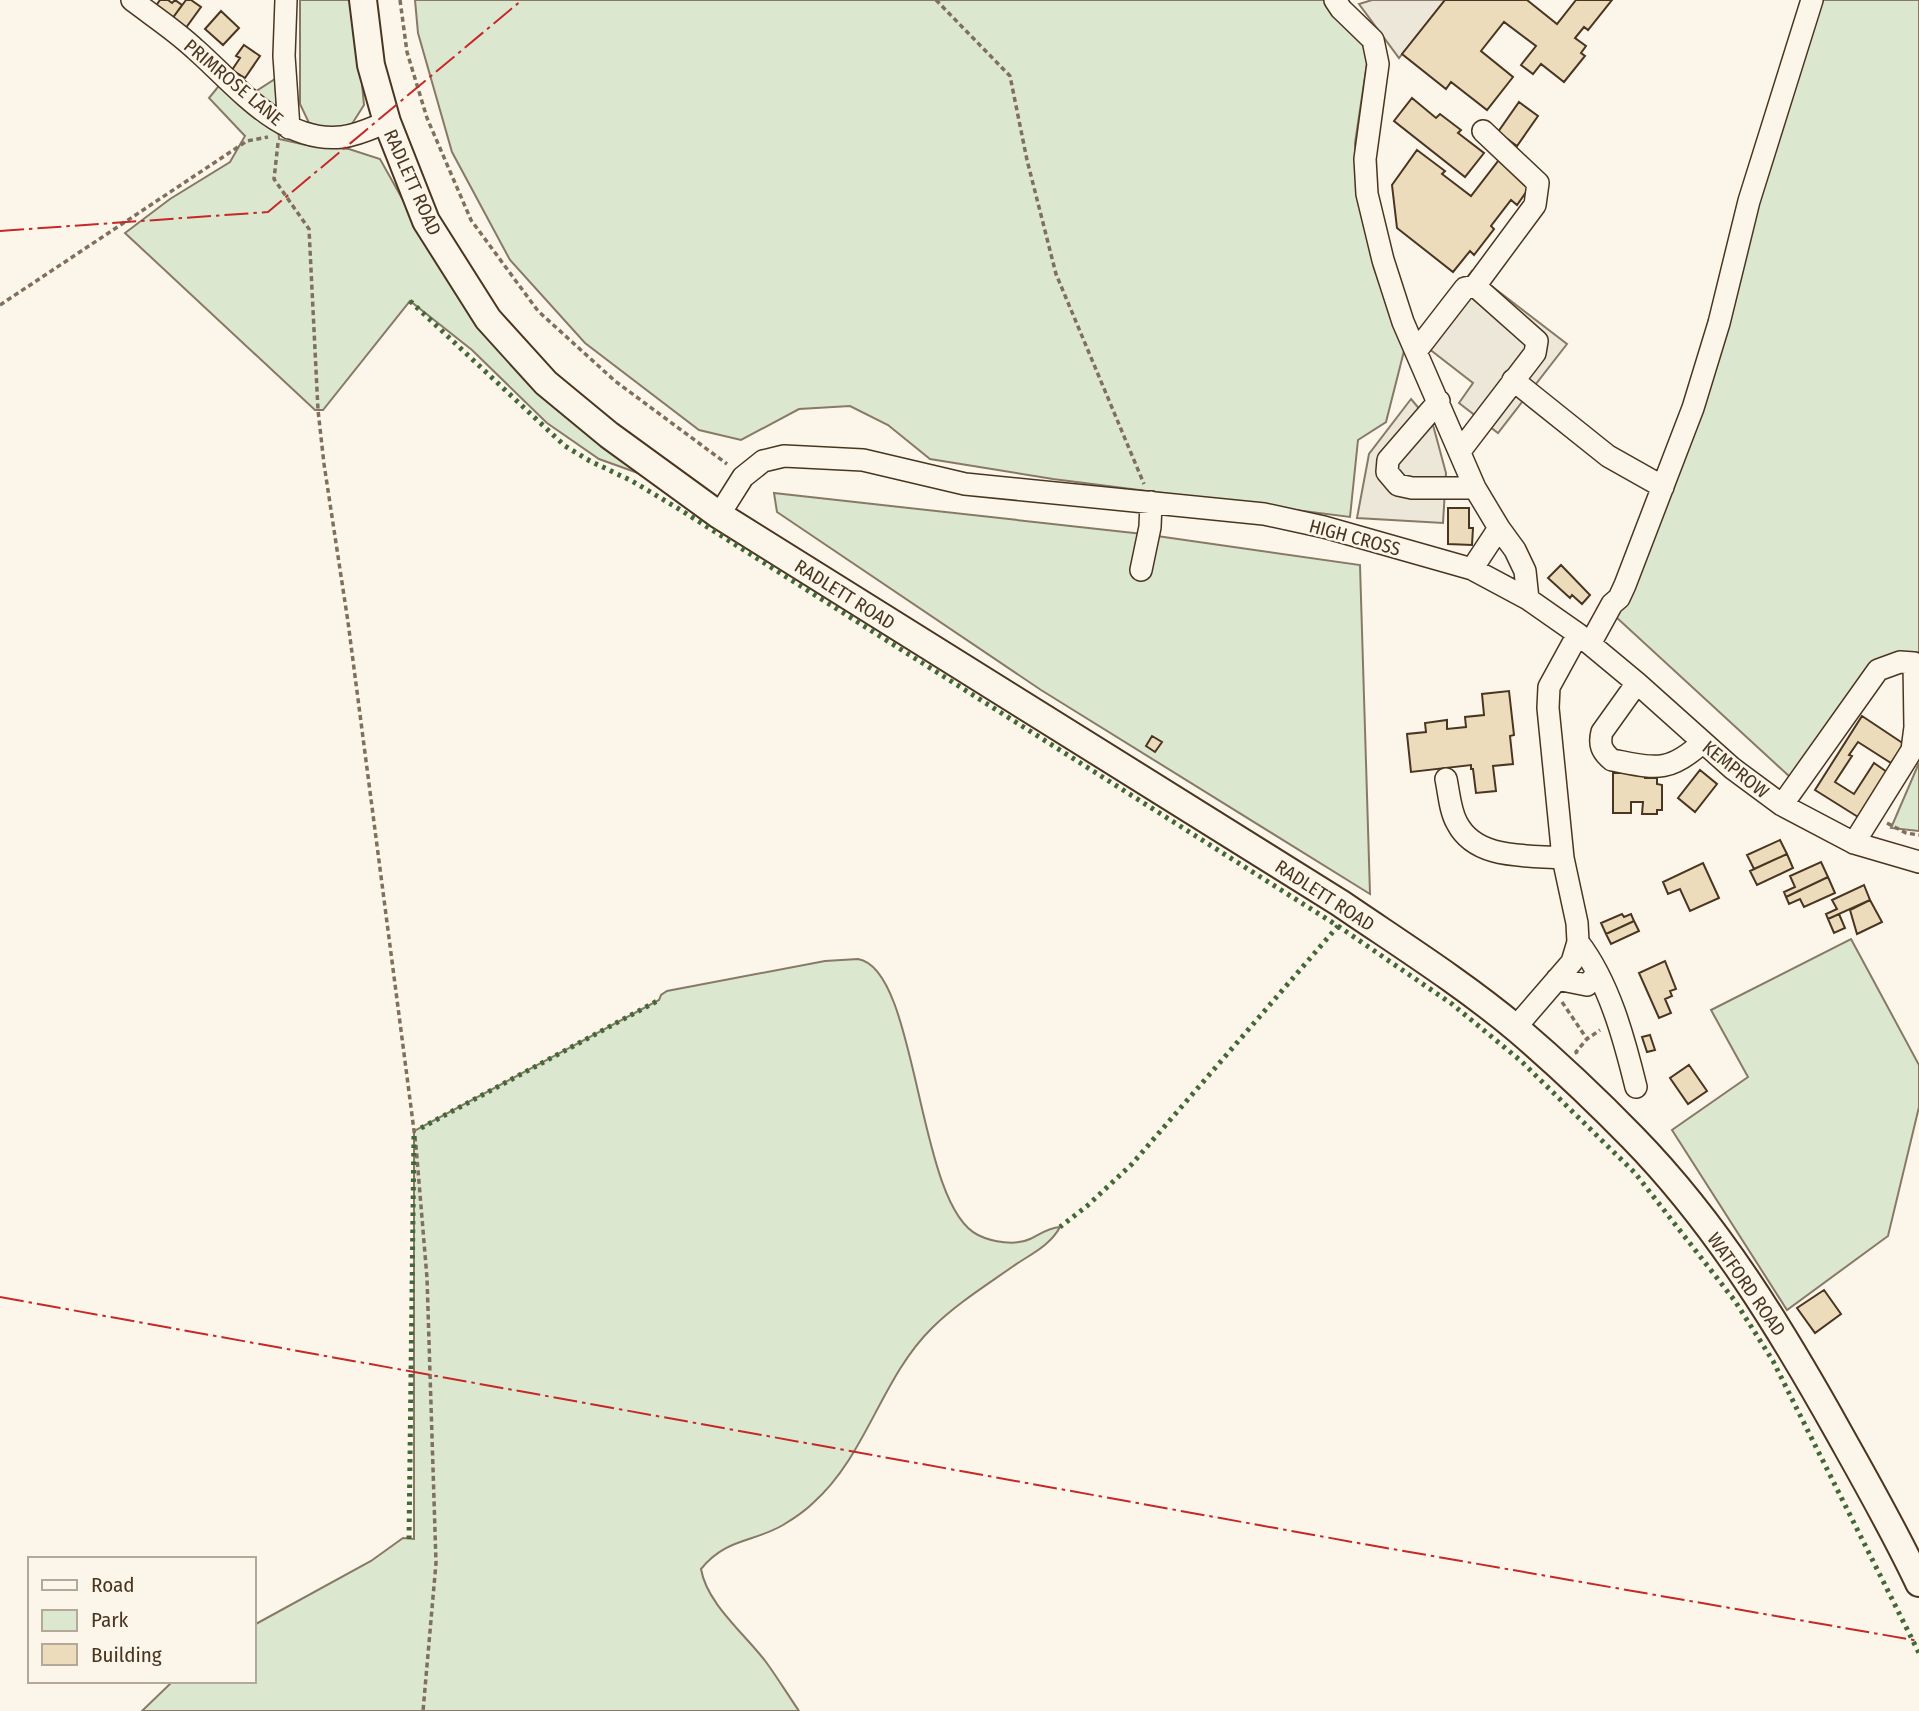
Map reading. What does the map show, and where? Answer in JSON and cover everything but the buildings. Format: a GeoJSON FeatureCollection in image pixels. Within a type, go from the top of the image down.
{"type":"FeatureCollection","features":[{"type":"Feature","properties":{"kind":"main road","name":"RADLETT ROAD"},"geometry":{"type":"LineString","coordinates":[[363,0],[371,65],[387,122],[426,221],[488,319],[546,383],[609,435],[719,515],[1340,903],[1427,962],[1516,1028]]}},
{"type":"Feature","properties":{"kind":"main road","name":"WATFORD ROAD"},"geometry":{"type":"LineString","coordinates":[[1516,1028],[1636,1140],[1697,1212],[1754,1291],[1798,1359],[1899,1541],[1919,1583]]}},
{"type":"Feature","properties":{"kind":"street","name":"PRIMROSE LANE"},"geometry":{"type":"LineString","coordinates":[[132,0],[193,47],[285,131],[342,137],[362,133],[387,122]]}},
{"type":"Feature","properties":{"kind":"street"},"geometry":{"type":"LineString","coordinates":[[285,131],[286,0]]}},
{"type":"Feature","properties":{"kind":"street"},"geometry":{"type":"LineString","coordinates":[[1335,0],[1373,40],[1378,64],[1365,159],[1367,194],[1383,260],[1403,322],[1475,488],[1525,571],[1528,599]]}},
{"type":"Feature","properties":{"kind":"street"},"geometry":{"type":"LineString","coordinates":[[1516,1028],[1572,961],[1578,942],[1577,923],[1563,858],[1550,733],[1549,687],[1619,597],[1663,487],[1711,349],[1749,201],[1812,0]]}},
{"type":"Feature","properties":{"kind":"street"},"geometry":{"type":"LineString","coordinates":[[1417,350],[1465,288],[1475,286],[1535,205],[1538,183],[1483,131]]}},
{"type":"Feature","properties":{"kind":"street"},"geometry":{"type":"LineString","coordinates":[[1460,451],[1535,353],[1537,341],[1475,286]]}},
{"type":"Feature","properties":{"kind":"street"},"geometry":{"type":"LineString","coordinates":[[1513,380],[1608,456],[1663,487]]}},
{"type":"Feature","properties":{"kind":"street"},"geometry":{"type":"LineString","coordinates":[[1438,401],[1388,460],[1387,472],[1398,485],[1412,488],[1475,488]]}},
{"type":"Feature","properties":{"kind":"street","name":"HIGH CROSS"},"geometry":{"type":"LineString","coordinates":[[719,515],[743,477],[763,461],[784,456],[863,460],[965,484],[1264,514],[1324,527],[1472,569],[1528,599],[1584,639]]}},
{"type":"Feature","properties":{"kind":"street"},"geometry":{"type":"LineString","coordinates":[[1141,570],[1150,527],[1151,502]]}},
{"type":"Feature","properties":{"kind":"street"},"geometry":{"type":"LineString","coordinates":[[1472,569],[1499,528]]}},
{"type":"Feature","properties":{"kind":"street","name":"KEMPROW"},"geometry":{"type":"LineString","coordinates":[[1584,639],[1732,768],[1782,805],[1854,843],[1919,862]]}},
{"type":"Feature","properties":{"kind":"street"},"geometry":{"type":"LineString","coordinates":[[1782,805],[1878,670],[1900,662],[1914,663],[1915,727],[1912,750],[1854,843]]}},
{"type":"Feature","properties":{"kind":"street"},"geometry":{"type":"LineString","coordinates":[[1637,683],[1602,732],[1600,741],[1606,755],[1612,760],[1659,768],[1686,757],[1703,742]]}},
{"type":"Feature","properties":{"kind":"street"},"geometry":{"type":"LineString","coordinates":[[1446,779],[1455,821],[1469,841],[1506,853],[1563,858]]}},
{"type":"Feature","properties":{"kind":"street"},"geometry":{"type":"LineString","coordinates":[[1578,942],[1588,955],[1618,1023],[1636,1087]]}},
{"type":"Feature","properties":{"kind":"street"},"geometry":{"type":"LineString","coordinates":[[1554,983],[1587,985],[1597,974]]}},
{"type":"Feature","properties":{"kind":"path"},"geometry":{"type":"LineString","coordinates":[[400,0],[407,52],[427,118],[471,220],[538,311],[615,381],[743,477]]}},
{"type":"Feature","properties":{"kind":"path"},"geometry":{"type":"LineString","coordinates":[[936,0],[1010,76],[1027,160],[1056,274],[1151,502]]}},
{"type":"Feature","properties":{"kind":"path"},"geometry":{"type":"LineString","coordinates":[[0,305],[247,141],[285,131],[274,178],[310,229],[318,410],[416,1146],[427,1278],[436,1563],[423,1711]]}},
{"type":"Feature","properties":{"kind":"path"},"geometry":{"type":"LineString","coordinates":[[1875,807],[1888,824],[1906,833],[1919,835]]}},
{"type":"Feature","properties":{"kind":"path"},"geometry":{"type":"LineString","coordinates":[[1554,983],[1587,1039]]}},
{"type":"Feature","properties":{"kind":"path"},"geometry":{"type":"LineString","coordinates":[[1586,1062],[1576,1052],[1587,1039],[1604,1027],[1618,1023]]}},
{"type":"Feature","properties":{"kind":"green space"},"geometry":{"type":"Polygon","coordinates":[[[300,0],[354,0],[364,105],[350,127],[334,131],[309,123],[300,104],[300,0]]]}},
{"type":"Feature","properties":{"kind":"green space"},"geometry":{"type":"Polygon","coordinates":[[[415,0],[1336,0],[1364,42],[1367,63],[1355,143],[1357,182],[1374,268],[1404,351],[1386,422],[1358,440],[1350,517],[1053,479],[930,459],[888,425],[850,406],[799,409],[741,440],[699,430],[585,343],[510,260],[452,152],[418,33],[415,0]]]}},
{"type":"Feature","properties":{"kind":"green space"},"geometry":{"type":"Polygon","coordinates":[[[1819,0],[1919,0],[1919,663],[1883,659],[1790,777],[1616,617],[1819,0]]]}},
{"type":"Feature","properties":{"kind":"green space"},"geometry":{"type":"Polygon","coordinates":[[[275,79],[279,139],[306,145],[349,149],[380,159],[441,268],[559,409],[638,473],[599,459],[547,423],[472,350],[410,301],[323,410],[315,410],[125,233],[170,199],[230,162],[245,136],[209,98],[222,82],[250,95],[275,79]]]}},
{"type":"Feature","properties":{"kind":"green space"},"geometry":{"type":"Polygon","coordinates":[[[774,493],[1143,534],[1360,565],[1370,894],[1041,690],[777,512],[774,493]]]}},
{"type":"Feature","properties":{"kind":"green space"},"geometry":{"type":"Polygon","coordinates":[[[1919,763],[1919,831],[1891,828],[1919,763]]]}},
{"type":"Feature","properties":{"kind":"green space"},"geometry":{"type":"Polygon","coordinates":[[[1851,939],[1919,1065],[1919,1107],[1888,1236],[1787,1310],[1672,1130],[1748,1077],[1711,1010],[1851,939]]]}},
{"type":"Feature","properties":{"kind":"green space"},"geometry":{"type":"Polygon","coordinates":[[[858,959],[878,972],[894,1002],[942,1181],[958,1215],[978,1235],[1004,1242],[1024,1241],[1060,1227],[1045,1245],[950,1311],[914,1348],[847,1462],[832,1484],[813,1503],[772,1531],[730,1546],[710,1559],[701,1569],[719,1606],[766,1662],[799,1711],[142,1711],[171,1683],[256,1683],[256,1624],[371,1561],[403,1538],[414,1539],[414,1131],[659,1000],[667,991],[825,961],[858,959]]]}},
{"type":"Feature","properties":{"kind":"shaded area"},"geometry":{"type":"Polygon","coordinates":[[[1372,0],[1445,0],[1399,58],[1359,4],[1372,0]]]}},
{"type":"Feature","properties":{"kind":"shaded area"},"geometry":{"type":"Polygon","coordinates":[[[1472,271],[1567,344],[1498,433],[1459,403],[1473,383],[1419,341],[1472,271]]]}},
{"type":"Feature","properties":{"kind":"shaded area"},"geometry":{"type":"Polygon","coordinates":[[[1411,399],[1433,425],[1446,473],[1443,523],[1357,518],[1369,454],[1411,399]]]}},
{"type":"Feature","properties":{"kind":"hedge"},"geometry":{"type":"LineString","coordinates":[[410,301],[565,446],[679,509],[1338,926],[1132,1164],[1060,1227]]}},
{"type":"Feature","properties":{"kind":"hedge"},"geometry":{"type":"LineString","coordinates":[[1338,926],[1452,1004],[1521,1061],[1635,1173],[1735,1301],[1773,1361],[1919,1653]]}},
{"type":"Feature","properties":{"kind":"hedge"},"geometry":{"type":"LineString","coordinates":[[421,1128],[659,1000]]}},
{"type":"Feature","properties":{"kind":"hedge"},"geometry":{"type":"LineString","coordinates":[[409,1539],[414,1133]]}},
{"type":"Feature","properties":{"kind":"power"},"geometry":{"type":"LineString","coordinates":[[0,231],[268,212],[522,0]]}},
{"type":"Feature","properties":{"kind":"power"},"geometry":{"type":"LineString","coordinates":[[0,1297],[1358,1543],[1919,1641]]}}]}
